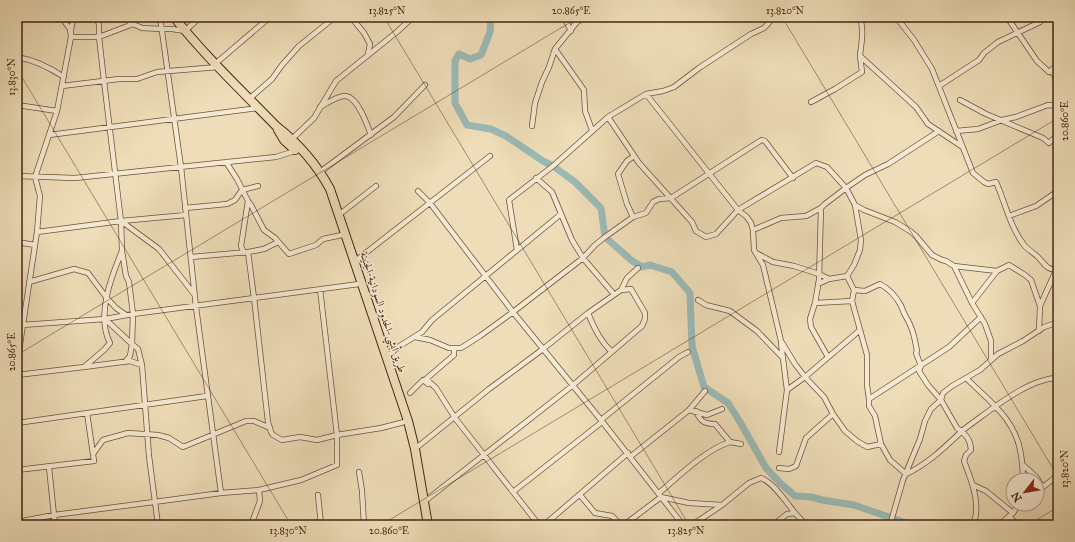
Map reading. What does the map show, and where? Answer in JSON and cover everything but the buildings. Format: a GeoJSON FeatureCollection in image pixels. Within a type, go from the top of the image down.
{"type":"FeatureCollection","features":[{"type":"Feature","properties":{"kind":"highway"},"geometry":{"type":"LineString","coordinates":[[174,17],[216,65],[276,126],[284,140],[299,150]]}},
{"type":"Feature","properties":{"kind":"highway","name":"طريق أبشي-الحدود السودانية-الجنينة"},"geometry":{"type":"LineString","coordinates":[[276,126],[292,140],[330,189],[340,214],[353,262],[415,449],[417,468],[428,525]]}},
{"type":"Feature","properties":{"kind":"highway"},"geometry":{"type":"LineString","coordinates":[[318,173],[331,201],[342,236],[353,262],[359,284],[395,389]]}},
{"type":"Feature","properties":{"kind":"highway"},"geometry":{"type":"LineString","coordinates":[[406,422],[417,468],[424,525]]}},
{"type":"Feature","properties":{"kind":"street"},"geometry":{"type":"LineString","coordinates":[[61,17],[70,29],[72,37]]}},
{"type":"Feature","properties":{"kind":"street"},"geometry":{"type":"LineString","coordinates":[[17,364],[37,232],[40,196],[35,177],[57,111],[72,37],[71,29],[74,17]]}},
{"type":"Feature","properties":{"kind":"street"},"geometry":{"type":"LineString","coordinates":[[97,17],[121,221],[122,251],[126,276],[129,282],[133,314],[132,344],[130,356],[125,362]]}},
{"type":"Feature","properties":{"kind":"street"},"geometry":{"type":"LineString","coordinates":[[122,17],[142,28],[185,31],[200,17]]}},
{"type":"Feature","properties":{"kind":"street"},"geometry":{"type":"LineString","coordinates":[[160,17],[175,120],[194,295],[221,493]]}},
{"type":"Feature","properties":{"kind":"street"},"geometry":{"type":"LineString","coordinates":[[62,86],[119,78],[137,79],[157,72],[216,65],[270,17]]}},
{"type":"Feature","properties":{"kind":"street"},"geometry":{"type":"LineString","coordinates":[[249,99],[272,78],[299,46],[335,17]]}},
{"type":"Feature","properties":{"kind":"street"},"geometry":{"type":"LineString","coordinates":[[351,17],[364,33],[370,44],[368,54]]}},
{"type":"Feature","properties":{"kind":"street"},"geometry":{"type":"LineString","coordinates":[[292,140],[314,118],[336,81],[413,17]]}},
{"type":"Feature","properties":{"kind":"street"},"geometry":{"type":"LineString","coordinates":[[564,17],[571,31]]}},
{"type":"Feature","properties":{"kind":"street"},"geometry":{"type":"LineString","coordinates":[[532,126],[542,82],[555,49],[577,22],[585,17]]}},
{"type":"Feature","properties":{"kind":"street"},"geometry":{"type":"LineString","coordinates":[[517,250],[509,200],[553,166],[608,117],[646,94],[663,92],[674,87],[699,68],[751,34],[764,28],[774,17]]}},
{"type":"Feature","properties":{"kind":"street"},"geometry":{"type":"LineString","coordinates":[[811,102],[862,72],[860,56],[862,28],[858,17]]}},
{"type":"Feature","properties":{"kind":"street"},"geometry":{"type":"LineString","coordinates":[[896,17],[914,40],[929,64],[973,173],[978,179],[988,184],[996,182],[1009,216],[1024,244],[1040,259],[1045,266],[1052,270],[1057,268]]}},
{"type":"Feature","properties":{"kind":"street"},"geometry":{"type":"LineString","coordinates":[[1008,17],[1037,61],[1049,72],[1058,64]]}},
{"type":"Feature","properties":{"kind":"street"},"geometry":{"type":"LineString","coordinates":[[939,86],[980,60],[984,53],[998,42],[1040,22],[1044,17]]}},
{"type":"Feature","properties":{"kind":"street"},"geometry":{"type":"LineString","coordinates":[[72,37],[99,37],[133,24]]}},
{"type":"Feature","properties":{"kind":"street"},"geometry":{"type":"LineString","coordinates":[[555,49],[584,90],[585,111],[592,130]]}},
{"type":"Feature","properties":{"kind":"street"},"geometry":{"type":"LineString","coordinates":[[860,56],[916,107],[928,124],[961,146]]}},
{"type":"Feature","properties":{"kind":"street"},"geometry":{"type":"LineString","coordinates":[[17,57],[32,60],[64,77]]}},
{"type":"Feature","properties":{"kind":"street"},"geometry":{"type":"LineString","coordinates":[[1051,70],[1058,84]]}},
{"type":"Feature","properties":{"kind":"street"},"geometry":{"type":"LineString","coordinates":[[318,173],[371,135],[394,116],[425,85]]}},
{"type":"Feature","properties":{"kind":"street"},"geometry":{"type":"LineString","coordinates":[[646,94],[738,210],[747,217],[751,223],[755,253],[763,265],[781,341],[786,390],[778,452]]}},
{"type":"Feature","properties":{"kind":"street"},"geometry":{"type":"LineString","coordinates":[[319,108],[340,97],[345,96],[352,99],[358,106],[371,135]]}},
{"type":"Feature","properties":{"kind":"street"},"geometry":{"type":"LineString","coordinates":[[960,100],[986,114],[1043,138],[1048,143],[1053,139],[1058,139]]}},
{"type":"Feature","properties":{"kind":"street"},"geometry":{"type":"LineString","coordinates":[[17,105],[57,111]]}},
{"type":"Feature","properties":{"kind":"street"},"geometry":{"type":"LineString","coordinates":[[956,131],[978,129],[1048,105],[1058,106]]}},
{"type":"Feature","properties":{"kind":"street"},"geometry":{"type":"LineString","coordinates":[[49,135],[175,120],[258,108]]}},
{"type":"Feature","properties":{"kind":"street"},"geometry":{"type":"LineString","coordinates":[[608,117],[634,156],[692,222],[696,231],[706,238],[716,234],[738,210],[816,163],[827,167],[846,188],[855,205],[861,240],[854,265],[847,276],[829,279],[818,284]]}},
{"type":"Feature","properties":{"kind":"street"},"geometry":{"type":"LineString","coordinates":[[753,230],[781,218],[806,216],[821,208],[846,188],[888,164],[939,131]]}},
{"type":"Feature","properties":{"kind":"street"},"geometry":{"type":"LineString","coordinates":[[415,337],[430,340],[449,348],[461,348],[513,312],[583,258],[595,245],[633,217],[646,213],[653,202],[659,199],[672,198],[762,140],[793,178]]}},
{"type":"Feature","properties":{"kind":"street"},"geometry":{"type":"LineString","coordinates":[[17,176],[75,178],[276,157],[299,150]]}},
{"type":"Feature","properties":{"kind":"street"},"geometry":{"type":"LineString","coordinates":[[353,262],[490,156]]}},
{"type":"Feature","properties":{"kind":"street"},"geometry":{"type":"LineString","coordinates":[[633,217],[627,204],[618,174],[627,161],[634,156]]}},
{"type":"Feature","properties":{"kind":"street"},"geometry":{"type":"LineString","coordinates":[[226,162],[238,179],[242,190],[264,230],[289,254],[316,245],[323,240],[342,236]]}},
{"type":"Feature","properties":{"kind":"street"},"geometry":{"type":"LineString","coordinates":[[536,178],[552,192],[572,240],[583,258],[612,292]]}},
{"type":"Feature","properties":{"kind":"street"},"geometry":{"type":"LineString","coordinates":[[185,208],[227,204],[235,200],[242,190],[258,186]]}},
{"type":"Feature","properties":{"kind":"street"},"geometry":{"type":"LineString","coordinates":[[340,214],[376,186]]}},
{"type":"Feature","properties":{"kind":"street"},"geometry":{"type":"LineString","coordinates":[[418,191],[430,203],[513,312],[629,455],[683,525]]}},
{"type":"Feature","properties":{"kind":"street"},"geometry":{"type":"LineString","coordinates":[[1009,216],[1036,206],[1058,191]]}},
{"type":"Feature","properties":{"kind":"street"},"geometry":{"type":"LineString","coordinates":[[248,201],[241,246],[246,253],[254,298],[270,428],[273,435],[282,440],[300,437],[317,440],[406,422]]}},
{"type":"Feature","properties":{"kind":"street"},"geometry":{"type":"LineString","coordinates":[[855,205],[895,222],[910,231],[932,255],[954,266],[997,271]]}},
{"type":"Feature","properties":{"kind":"street"},"geometry":{"type":"LineString","coordinates":[[821,208],[819,274],[815,303],[810,319],[811,327],[828,357]]}},
{"type":"Feature","properties":{"kind":"street"},"geometry":{"type":"LineString","coordinates":[[386,358],[398,347],[422,332],[432,320],[561,214]]}},
{"type":"Feature","properties":{"kind":"street"},"geometry":{"type":"LineString","coordinates":[[37,232],[121,221],[186,215]]}},
{"type":"Feature","properties":{"kind":"street"},"geometry":{"type":"LineString","coordinates":[[121,221],[159,249],[194,295]]}},
{"type":"Feature","properties":{"kind":"street"},"geometry":{"type":"LineString","coordinates":[[17,242],[35,245]]}},
{"type":"Feature","properties":{"kind":"street"},"geometry":{"type":"LineString","coordinates":[[191,257],[246,253],[264,249],[278,242]]}},
{"type":"Feature","properties":{"kind":"street"},"geometry":{"type":"LineString","coordinates":[[84,367],[110,343],[106,336],[106,297],[112,274],[122,251]]}},
{"type":"Feature","properties":{"kind":"street"},"geometry":{"type":"LineString","coordinates":[[755,253],[773,262],[794,266],[819,274],[829,279]]}},
{"type":"Feature","properties":{"kind":"street"},"geometry":{"type":"LineString","coordinates":[[972,303],[997,271],[1009,265],[1031,280],[1040,306]]}},
{"type":"Feature","properties":{"kind":"street"},"geometry":{"type":"LineString","coordinates":[[954,266],[972,303],[985,324],[990,341],[991,360]]}},
{"type":"Feature","properties":{"kind":"street"},"geometry":{"type":"LineString","coordinates":[[415,449],[588,312],[621,290],[627,278],[638,268]]}},
{"type":"Feature","properties":{"kind":"street"},"geometry":{"type":"LineString","coordinates":[[1038,331],[1040,306],[1057,268]]}},
{"type":"Feature","properties":{"kind":"street"},"geometry":{"type":"LineString","coordinates":[[29,282],[74,269],[88,272],[106,297],[126,316]]}},
{"type":"Feature","properties":{"kind":"street"},"geometry":{"type":"LineString","coordinates":[[847,276],[854,290],[852,301],[867,355],[869,406],[875,416],[881,444],[890,460],[906,474]]}},
{"type":"Feature","properties":{"kind":"street"},"geometry":{"type":"LineString","coordinates":[[17,328],[22,325],[105,319],[359,284]]}},
{"type":"Feature","properties":{"kind":"street"},"geometry":{"type":"LineString","coordinates":[[854,290],[865,291],[880,284],[890,290],[900,303],[913,330],[917,351],[916,353],[920,366],[919,371],[941,400],[957,428],[962,431],[971,444],[971,450],[966,455],[964,462],[973,485],[976,514],[973,525]]}},
{"type":"Feature","properties":{"kind":"street"},"geometry":{"type":"LineString","coordinates":[[17,522],[54,515],[221,493],[259,490],[301,480],[337,465],[337,435],[320,289]]}},
{"type":"Feature","properties":{"kind":"street"},"geometry":{"type":"LineString","coordinates":[[424,501],[572,386],[642,326],[645,319],[645,314],[631,290],[621,290]]}},
{"type":"Feature","properties":{"kind":"street"},"geometry":{"type":"LineString","coordinates":[[698,300],[706,305],[730,311],[757,332],[783,358]]}},
{"type":"Feature","properties":{"kind":"street"},"geometry":{"type":"LineString","coordinates":[[815,303],[852,301]]}},
{"type":"Feature","properties":{"kind":"street"},"geometry":{"type":"LineString","coordinates":[[588,312],[591,322],[612,352]]}},
{"type":"Feature","properties":{"kind":"street"},"geometry":{"type":"LineString","coordinates":[[869,399],[949,347],[981,318]]}},
{"type":"Feature","properties":{"kind":"street"},"geometry":{"type":"LineString","coordinates":[[105,319],[138,349],[142,365],[144,405],[154,502],[158,525]]}},
{"type":"Feature","properties":{"kind":"street"},"geometry":{"type":"LineString","coordinates":[[890,525],[906,474],[928,414],[931,409],[941,400],[943,393],[980,370],[991,360],[1048,325],[1058,324]]}},
{"type":"Feature","properties":{"kind":"street"},"geometry":{"type":"LineString","coordinates":[[786,390],[805,377],[860,330]]}},
{"type":"Feature","properties":{"kind":"street"},"geometry":{"type":"LineString","coordinates":[[781,341],[795,364],[824,397],[833,414],[845,431],[857,441],[868,447],[881,444]]}},
{"type":"Feature","properties":{"kind":"street"},"geometry":{"type":"LineString","coordinates":[[454,349],[454,355],[426,379],[436,388],[455,418],[539,525]]}},
{"type":"Feature","properties":{"kind":"street"},"geometry":{"type":"LineString","coordinates":[[513,492],[679,357],[688,352]]}},
{"type":"Feature","properties":{"kind":"street"},"geometry":{"type":"LineString","coordinates":[[17,375],[130,361],[142,365]]}},
{"type":"Feature","properties":{"kind":"street"},"geometry":{"type":"LineString","coordinates":[[966,378],[996,406],[1013,427],[1019,443],[1022,472]]}},
{"type":"Feature","properties":{"kind":"street"},"geometry":{"type":"LineString","coordinates":[[906,474],[916,470],[934,457],[962,431],[1012,395],[1033,384],[1058,378]]}},
{"type":"Feature","properties":{"kind":"street"},"geometry":{"type":"LineString","coordinates":[[410,393],[423,380],[444,402]]}},
{"type":"Feature","properties":{"kind":"street"},"geometry":{"type":"LineString","coordinates":[[544,525],[629,455],[689,410],[705,391]]}},
{"type":"Feature","properties":{"kind":"street"},"geometry":{"type":"LineString","coordinates":[[17,423],[207,396]]}},
{"type":"Feature","properties":{"kind":"street"},"geometry":{"type":"LineString","coordinates":[[689,410],[707,415],[722,409]]}},
{"type":"Feature","properties":{"kind":"street"},"geometry":{"type":"LineString","coordinates":[[696,412],[699,419],[705,424],[715,424],[730,442]]}},
{"type":"Feature","properties":{"kind":"street"},"geometry":{"type":"LineString","coordinates":[[17,470],[94,461],[87,413]]}},
{"type":"Feature","properties":{"kind":"street"},"geometry":{"type":"LineString","coordinates":[[779,468],[789,470],[796,466],[806,438],[833,414]]}},
{"type":"Feature","properties":{"kind":"street"},"geometry":{"type":"LineString","coordinates":[[93,454],[103,440],[116,435],[128,433],[147,434],[169,438],[184,446],[246,421],[254,421],[270,428]]}},
{"type":"Feature","properties":{"kind":"street"},"geometry":{"type":"LineString","coordinates":[[580,495],[595,513],[612,516],[622,525],[660,495],[707,453],[730,442],[740,444]]}},
{"type":"Feature","properties":{"kind":"street"},"geometry":{"type":"LineString","coordinates":[[1022,464],[1031,472]]}},
{"type":"Feature","properties":{"kind":"street"},"geometry":{"type":"LineString","coordinates":[[49,467],[55,525]]}},
{"type":"Feature","properties":{"kind":"street"},"geometry":{"type":"LineString","coordinates":[[359,472],[362,491],[364,525]]}},
{"type":"Feature","properties":{"kind":"street"},"geometry":{"type":"LineString","coordinates":[[1045,486],[1058,475]]}},
{"type":"Feature","properties":{"kind":"street"},"geometry":{"type":"LineString","coordinates":[[692,525],[722,505],[749,483],[761,478],[765,479],[771,485],[806,525]]}},
{"type":"Feature","properties":{"kind":"street"},"geometry":{"type":"LineString","coordinates":[[973,485],[986,491],[1011,515],[1017,525]]}},
{"type":"Feature","properties":{"kind":"street"},"geometry":{"type":"LineString","coordinates":[[250,525],[260,501],[259,490]]}},
{"type":"Feature","properties":{"kind":"street"},"geometry":{"type":"LineString","coordinates":[[318,495],[321,525]]}},
{"type":"Feature","properties":{"kind":"street"},"geometry":{"type":"LineString","coordinates":[[660,495],[688,503],[722,505]]}},
{"type":"Feature","properties":{"kind":"street"},"geometry":{"type":"LineString","coordinates":[[999,525],[1013,512]]}},
{"type":"Feature","properties":{"kind":"street"},"geometry":{"type":"LineString","coordinates":[[773,525],[787,514],[795,513]]}},
{"type":"Feature","properties":{"kind":"waterway"},"geometry":{"type":"LineString","coordinates":[[491,17],[490,32],[481,55],[470,59],[459,54],[455,61],[455,103],[467,125],[491,129],[506,136],[553,166],[575,182],[601,208],[605,237],[631,260],[642,267],[650,265],[672,272],[690,293],[692,346],[704,387],[728,403],[766,468],[780,483],[795,496],[811,497],[854,505],[912,525]]}}]}
